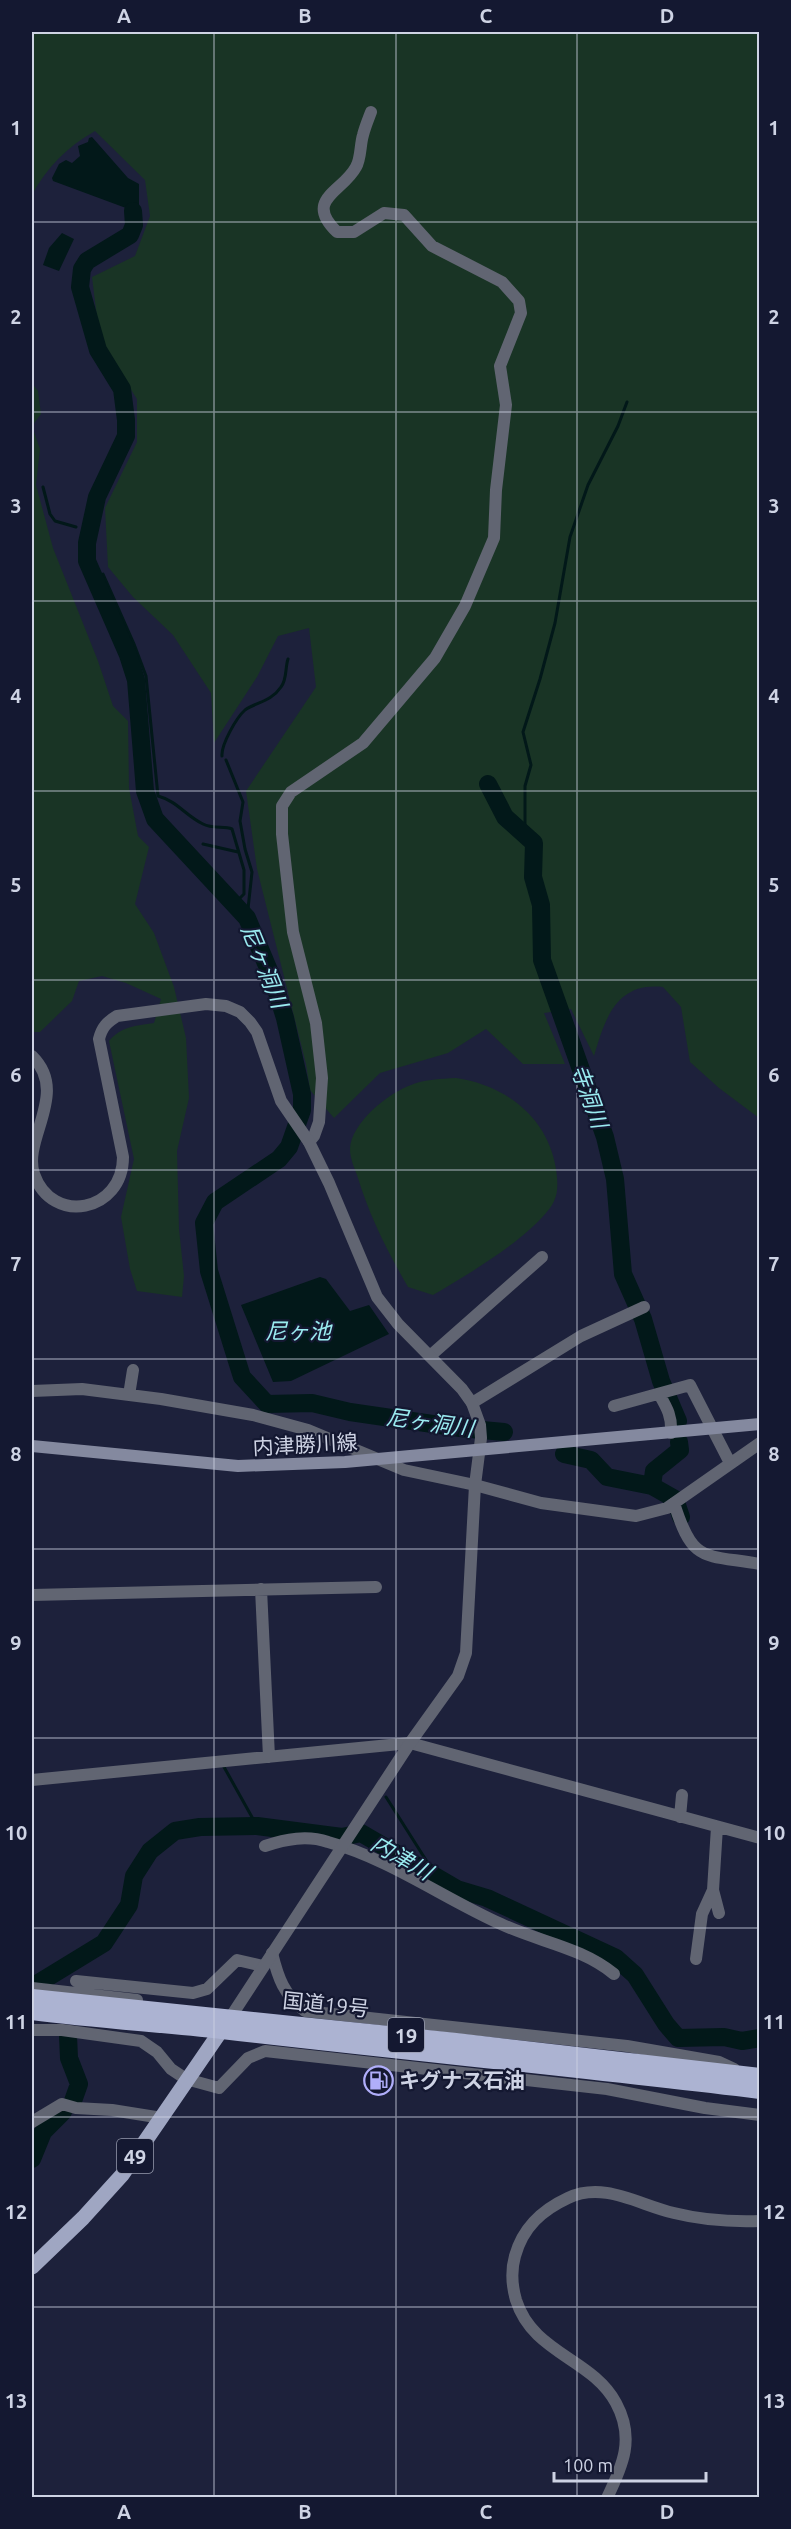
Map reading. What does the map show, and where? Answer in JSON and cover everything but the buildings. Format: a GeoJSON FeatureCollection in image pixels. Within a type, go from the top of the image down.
{"type":"FeatureCollection","features":[{"type":"Feature","properties":{"kind":"highway","name":"国道19号"},"geometry":{"type":"LineString","coordinates":[[32,2007],[52,1999],[225,2024],[759,2091]]}},
{"type":"Feature","properties":{"kind":"highway","name":"国道19号"},"geometry":{"type":"LineString","coordinates":[[32,2007],[225,2024],[445,2039],[756,2076]]}},
{"type":"Feature","properties":{"kind":"main road","name":"内津勝川線"},"geometry":{"type":"LineString","coordinates":[[32,1446],[238,1466],[376,1460],[481,1438],[671,1433],[759,1424]]}},
{"type":"Feature","properties":{"kind":"main road","name":"49"},"geometry":{"type":"LineString","coordinates":[[32,2267],[83,2218],[122,2175],[225,2024]]}},
{"type":"Feature","properties":{"kind":"street"},"geometry":{"type":"LineString","coordinates":[[309,1142],[319,1122],[322,1078],[316,1023],[293,932],[282,834],[282,806],[291,792],[363,743],[435,658],[465,606],[495,538],[497,479],[506,405],[500,366],[521,313],[519,301],[502,282],[432,246],[404,215],[384,213],[354,232],[337,232],[326,221],[324,212],[326,198],[356,167],[363,134],[371,112]]}},
{"type":"Feature","properties":{"kind":"street"},"geometry":{"type":"LineString","coordinates":[[32,1056],[43,1072],[47,1086],[46,1100],[33,1155],[34,1173],[48,1194],[57,1201],[83,1207],[105,1197],[114,1190],[123,1168],[123,1157],[99,1039],[101,1030],[117,1016],[206,1004],[226,1006],[240,1012],[257,1032],[276,1089],[289,1115],[309,1142],[329,1183],[377,1297],[398,1324],[462,1389],[472,1403],[481,1438],[475,1485],[466,1653],[458,1676],[410,1743],[225,2024]]}},
{"type":"Feature","properties":{"kind":"street"},"geometry":{"type":"LineString","coordinates":[[430,1356],[542,1257]]}},
{"type":"Feature","properties":{"kind":"street"},"geometry":{"type":"LineString","coordinates":[[472,1403],[581,1336],[644,1307]]}},
{"type":"Feature","properties":{"kind":"street"},"geometry":{"type":"LineString","coordinates":[[129,1395],[133,1370]]}},
{"type":"Feature","properties":{"kind":"street"},"geometry":{"type":"LineString","coordinates":[[614,1406],[690,1385],[730,1463]]}},
{"type":"Feature","properties":{"kind":"street"},"geometry":{"type":"LineString","coordinates":[[32,1391],[82,1389],[253,1415],[308,1430],[404,1470],[475,1485],[541,1503],[636,1516],[667,1508],[759,1443]]}},
{"type":"Feature","properties":{"kind":"street"},"geometry":{"type":"LineString","coordinates":[[659,1394],[670,1413],[671,1433]]}},
{"type":"Feature","properties":{"kind":"street"},"geometry":{"type":"LineString","coordinates":[[674,1503],[682,1528],[693,1546],[700,1552],[711,1557],[759,1564]]}},
{"type":"Feature","properties":{"kind":"street"},"geometry":{"type":"LineString","coordinates":[[32,1594],[376,1587]]}},
{"type":"Feature","properties":{"kind":"street"},"geometry":{"type":"LineString","coordinates":[[261,1590],[268,1757]]}},
{"type":"Feature","properties":{"kind":"street"},"geometry":{"type":"LineString","coordinates":[[32,1779],[410,1743],[759,1838]]}},
{"type":"Feature","properties":{"kind":"street"},"geometry":{"type":"LineString","coordinates":[[680,1817],[682,1795]]}},
{"type":"Feature","properties":{"kind":"street"},"geometry":{"type":"LineString","coordinates":[[717,1827],[713,1890],[719,1913]]}},
{"type":"Feature","properties":{"kind":"street"},"geometry":{"type":"LineString","coordinates":[[265,1846],[283,1840],[304,1838],[327,1841],[394,1867],[433,1890],[503,1925],[584,1953],[614,1974]]}},
{"type":"Feature","properties":{"kind":"street"},"geometry":{"type":"LineString","coordinates":[[696,1959],[702,1914],[713,1890]]}},
{"type":"Feature","properties":{"kind":"street"},"geometry":{"type":"LineString","coordinates":[[272,1953],[283,1989],[305,2011],[627,2046],[719,2062],[756,2076]]}},
{"type":"Feature","properties":{"kind":"street"},"geometry":{"type":"LineString","coordinates":[[76,1981],[193,1993],[207,1989],[237,1960],[263,1966]]}},
{"type":"Feature","properties":{"kind":"street"},"geometry":{"type":"LineString","coordinates":[[32,1988],[137,2000]]}},
{"type":"Feature","properties":{"kind":"street"},"geometry":{"type":"LineString","coordinates":[[32,2030],[62,2030],[141,2041],[157,2052],[171,2069],[186,2079],[219,2088],[248,2058],[265,2051],[607,2089],[705,2108],[759,2115]]}},
{"type":"Feature","properties":{"kind":"street"},"geometry":{"type":"LineString","coordinates":[[32,2122],[62,2104],[76,2108],[112,2110],[162,2118]]}},
{"type":"Feature","properties":{"kind":"street"},"geometry":{"type":"LineString","coordinates":[[607,2498],[620,2471],[627,2446],[624,2423],[616,2403],[604,2387],[532,2332],[520,2311],[513,2292],[512,2266],[526,2229],[552,2206],[572,2196],[594,2191],[613,2193],[672,2213],[702,2219],[759,2221]]}},
{"type":"Feature","properties":{"kind":"green space"},"geometry":{"type":"Polygon","coordinates":[[[32,32],[759,32],[759,1118],[719,1088],[690,1062],[681,1007],[663,987],[634,990],[623,997],[608,1017],[594,1056],[571,1009],[544,1013],[565,1064],[523,1064],[486,1029],[448,1053],[380,1073],[334,1118],[310,1090],[306,1064],[257,869],[246,791],[316,687],[309,628],[278,636],[257,677],[214,743],[211,693],[173,635],[133,597],[108,567],[105,508],[137,442],[137,399],[100,342],[92,277],[135,256],[150,216],[145,180],[95,131],[59,158],[44,175],[32,195],[32,32]]]}},
{"type":"Feature","properties":{"kind":"green space"},"geometry":{"type":"Polygon","coordinates":[[[32,383],[38,391],[41,414],[32,426],[32,383]]]}},
{"type":"Feature","properties":{"kind":"green space"},"geometry":{"type":"Polygon","coordinates":[[[32,426],[40,449],[36,485],[53,548],[98,661],[113,706],[128,721],[129,788],[138,836],[149,847],[135,904],[154,933],[174,987],[186,1038],[189,1098],[177,1151],[179,1229],[184,1276],[182,1297],[137,1291],[130,1269],[121,1217],[134,1159],[109,1041],[124,1030],[154,1023],[161,999],[126,983],[102,976],[79,981],[72,1001],[40,1032],[32,1032],[32,426]]]}},
{"type":"Feature","properties":{"kind":"green space"},"geometry":{"type":"Polygon","coordinates":[[[456,1078],[491,1088],[507,1096],[534,1119],[551,1150],[556,1169],[557,1189],[550,1208],[526,1233],[496,1256],[433,1295],[408,1287],[400,1273],[367,1204],[352,1162],[350,1149],[352,1139],[364,1119],[392,1095],[422,1082],[456,1078]]]}},
{"type":"Feature","properties":{"kind":"water"},"geometry":{"type":"Polygon","coordinates":[[[92,137],[128,178],[139,184],[139,206],[134,211],[53,181],[52,178],[59,164],[66,160],[72,163],[80,156],[78,146],[88,142],[92,137]]]}},
{"type":"Feature","properties":{"kind":"water"},"geometry":{"type":"Polygon","coordinates":[[[62,233],[74,239],[59,271],[43,265],[49,248],[62,233]]]}},
{"type":"Feature","properties":{"kind":"water","name":"尼ヶ池"},"geometry":{"type":"Polygon","coordinates":[[[320,1277],[326,1279],[350,1311],[369,1305],[389,1334],[291,1381],[273,1382],[241,1305],[320,1277]]]}},
{"type":"Feature","properties":{"kind":"waterway","name":"尼ヶ洞川"},"geometry":{"type":"LineString","coordinates":[[133,211],[134,225],[130,235],[87,261],[82,269],[80,287],[98,350],[122,389],[126,420],[126,436],[97,497],[87,543],[87,561],[128,655],[136,680],[145,791],[155,819],[247,918],[273,980],[285,1018],[302,1094],[302,1110],[289,1147],[279,1159],[215,1202],[204,1223],[209,1271],[242,1377],[267,1404],[312,1403],[350,1412],[504,1432]]}},
{"type":"Feature","properties":{"kind":"waterway"},"geometry":{"type":"LineString","coordinates":[[525,834],[525,786],[531,765],[523,732],[555,623],[570,537],[588,485],[618,426],[627,402]]}},
{"type":"Feature","properties":{"kind":"waterway"},"geometry":{"type":"LineString","coordinates":[[43,487],[50,514],[55,521],[76,527]]}},
{"type":"Feature","properties":{"kind":"waterway"},"geometry":{"type":"LineString","coordinates":[[103,574],[146,676],[158,796],[171,801],[203,824],[232,829],[244,870],[244,894],[235,903]]}},
{"type":"Feature","properties":{"kind":"waterway"},"geometry":{"type":"LineString","coordinates":[[222,756],[226,739],[241,714],[249,707],[273,696],[281,687],[288,659]]}},
{"type":"Feature","properties":{"kind":"waterway"},"geometry":{"type":"LineString","coordinates":[[226,760],[243,802],[240,821],[252,872],[247,918]]}},
{"type":"Feature","properties":{"kind":"waterway","name":"寺洞川"},"geometry":{"type":"LineString","coordinates":[[488,784],[505,817],[534,843],[533,877],[541,905],[542,960],[605,1137],[615,1179],[623,1274],[643,1319],[661,1381],[678,1421]]}},
{"type":"Feature","properties":{"kind":"waterway"},"geometry":{"type":"LineString","coordinates":[[203,844],[238,852]]}},
{"type":"Feature","properties":{"kind":"waterway","name":"寺洞川"},"geometry":{"type":"LineString","coordinates":[[652,1486],[654,1471],[680,1450],[679,1442]]}},
{"type":"Feature","properties":{"kind":"waterway","name":"尼ヶ洞川"},"geometry":{"type":"LineString","coordinates":[[564,1454],[591,1460],[607,1477],[652,1486],[675,1499],[681,1517]]}},
{"type":"Feature","properties":{"kind":"waterway"},"geometry":{"type":"LineString","coordinates":[[224,1767],[257,1826]]}},
{"type":"Feature","properties":{"kind":"waterway"},"geometry":{"type":"LineString","coordinates":[[386,1797],[438,1879]]}},
{"type":"Feature","properties":{"kind":"waterway","name":"内津川"},"geometry":{"type":"LineString","coordinates":[[32,1987],[104,1943],[129,1905],[134,1876],[150,1851],[175,1831],[200,1827],[257,1826],[342,1837],[361,1833],[457,1889],[487,1898],[616,1958],[635,1975],[666,2024],[678,2038],[724,2037],[742,2041],[760,2038]]}},
{"type":"Feature","properties":{"kind":"waterway"},"geometry":{"type":"LineString","coordinates":[[68,2036],[69,2058],[79,2084],[73,2101]]}},
{"type":"Feature","properties":{"kind":"waterway"},"geometry":{"type":"LineString","coordinates":[[32,2159],[43,2132],[63,2112]]}},
{"type":"Feature","properties":{"kind":"place","name":"キグナス石油"},"geometry":{"type":"Point","coordinates":[378,2080]}}]}
